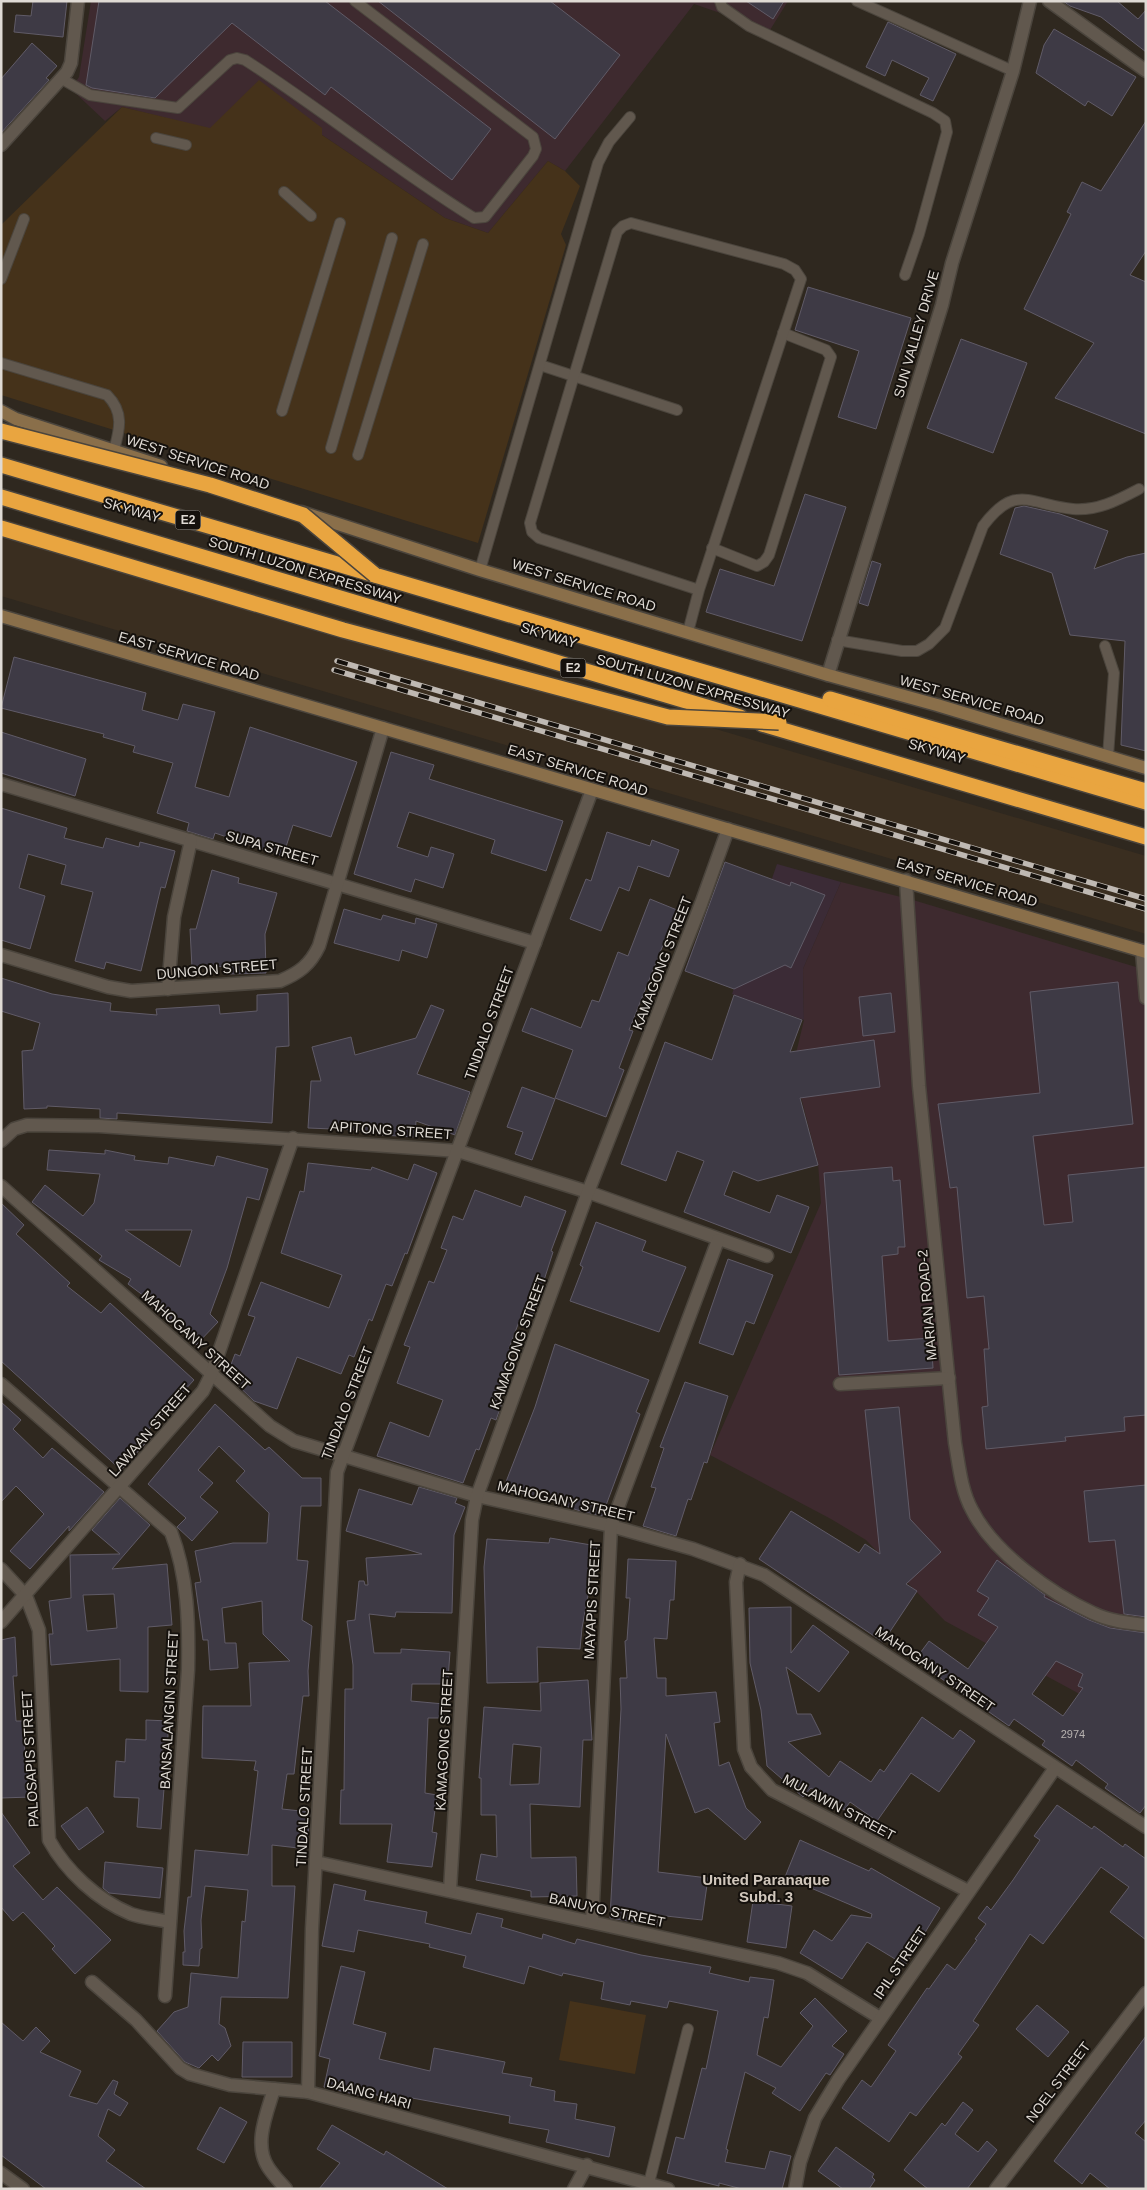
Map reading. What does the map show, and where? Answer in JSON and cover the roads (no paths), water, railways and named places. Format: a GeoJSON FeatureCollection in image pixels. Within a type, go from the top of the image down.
{"type":"FeatureCollection","features":[{"type":"Feature","properties":{"kind":"highway"},"geometry":{"type":"LineString","coordinates":[[1,431],[210,485],[302,516],[375,574]]}},
{"type":"Feature","properties":{"kind":"highway","name":"SOUTH LUZON EXPRESSWAY"},"geometry":{"type":"LineString","coordinates":[[1,457],[1146,791]]}},
{"type":"Feature","properties":{"kind":"highway","name":"SKYWAY"},"geometry":{"type":"LineString","coordinates":[[1,465],[1146,802]]}},
{"type":"Feature","properties":{"kind":"highway","name":"SKYWAY"},"geometry":{"type":"LineString","coordinates":[[1,488],[779,722],[1146,828]]}},
{"type":"Feature","properties":{"kind":"highway","name":"SOUTH LUZON EXPRESSWAY"},"geometry":{"type":"LineString","coordinates":[[1,496],[1146,837]]}},
{"type":"Feature","properties":{"kind":"highway"},"geometry":{"type":"LineString","coordinates":[[1,528],[342,630],[668,717],[779,722]]}},
{"type":"Feature","properties":{"kind":"main road","name":"WEST SERVICE ROAD"},"geometry":{"type":"LineString","coordinates":[[1,411],[16,419],[480,570],[828,676],[937,705],[1146,768]]}},
{"type":"Feature","properties":{"kind":"main road","name":"WEST SERVICE ROAD"},"geometry":{"type":"LineString","coordinates":[[1,420],[16,419]]}},
{"type":"Feature","properties":{"kind":"main road","name":"EAST SERVICE ROAD"},"geometry":{"type":"LineString","coordinates":[[1,616],[1144,951]]}},
{"type":"Feature","properties":{"kind":"street"},"geometry":{"type":"LineString","coordinates":[[1,145],[62,79],[71,63],[78,1]]}},
{"type":"Feature","properties":{"kind":"street","name":"SUN VALLEY DRIVE"},"geometry":{"type":"LineString","coordinates":[[828,676],[837,640],[1013,71],[1030,1]]}},
{"type":"Feature","properties":{"kind":"street"},"geometry":{"type":"LineString","coordinates":[[1049,1],[1146,71]]}},
{"type":"Feature","properties":{"kind":"street","name":"DUNGON STREET"},"geometry":{"type":"LineString","coordinates":[[1,955],[108,987],[131,991],[280,981],[297,974],[312,961],[319,946],[336,882],[383,728]]}},
{"type":"Feature","properties":{"kind":"street","name":"SUPA STREET"},"geometry":{"type":"LineString","coordinates":[[1,784],[336,882],[535,943]]}},
{"type":"Feature","properties":{"kind":"street","name":"TINDALO STREET"},"geometry":{"type":"LineString","coordinates":[[308,2092],[312,1929],[337,1472],[592,790]]}},
{"type":"Feature","properties":{"kind":"street","name":"KAMAGONG STREET"},"geometry":{"type":"LineString","coordinates":[[450,1890],[472,1520],[477,1496],[588,1192],[701,904],[728,829]]}},
{"type":"Feature","properties":{"kind":"street"},"geometry":{"type":"LineString","coordinates":[[168,989],[174,917],[191,840]]}},
{"type":"Feature","properties":{"kind":"street","name":"MARIAN ROAD-2"},"geometry":{"type":"LineString","coordinates":[[906,880],[920,1086],[955,1443],[964,1490],[971,1510],[982,1527],[1009,1557],[1034,1578],[1094,1614],[1124,1622],[1146,1625]]}},
{"type":"Feature","properties":{"kind":"street"},"geometry":{"type":"LineString","coordinates":[[1144,951],[1146,998]]}},
{"type":"Feature","properties":{"kind":"street","name":"APITONG STREET"},"geometry":{"type":"LineString","coordinates":[[1,1141],[14,1129],[27,1125],[99,1126],[293,1138],[458,1151],[588,1192],[767,1256]]}},
{"type":"Feature","properties":{"kind":"street","name":"LAWAAN STREET"},"geometry":{"type":"LineString","coordinates":[[1,1622],[26,1596],[203,1391],[212,1375],[293,1138]]}},
{"type":"Feature","properties":{"kind":"street","name":"MAHOGANY STREET"},"geometry":{"type":"LineString","coordinates":[[1,1186],[270,1426],[294,1441],[477,1496],[611,1526],[740,1564],[772,1580],[937,1687],[1055,1768],[1146,1827]]}},
{"type":"Feature","properties":{"kind":"street","name":"MAYAPIS STREET"},"geometry":{"type":"LineString","coordinates":[[592,1922],[611,1526],[718,1240]]}},
{"type":"Feature","properties":{"kind":"street"},"geometry":{"type":"LineString","coordinates":[[840,1384],[949,1378]]}},
{"type":"Feature","properties":{"kind":"street","name":"BANSALANGIN STREET"},"geometry":{"type":"LineString","coordinates":[[1,1384],[170,1532],[181,1557],[189,1625],[188,1670],[164,1996]]}},
{"type":"Feature","properties":{"kind":"street","name":"MULAWIN STREET"},"geometry":{"type":"LineString","coordinates":[[740,1564],[736,1582],[744,1749],[751,1767],[772,1790],[968,1891]]}},
{"type":"Feature","properties":{"kind":"street","name":"PALOSAPIS STREET"},"geometry":{"type":"LineString","coordinates":[[1,1569],[26,1596],[39,1630],[49,1840],[60,1861],[108,1901],[132,1914],[169,1922]]}},
{"type":"Feature","properties":{"kind":"street","name":"IPIL STREET"},"geometry":{"type":"LineString","coordinates":[[795,2189],[800,2162],[815,2118],[838,2080],[1055,1768]]}},
{"type":"Feature","properties":{"kind":"street","name":"BANUYO STREET"},"geometry":{"type":"LineString","coordinates":[[316,1862],[778,1963],[807,1974],[880,2018]]}},
{"type":"Feature","properties":{"kind":"street","name":"DAANG HARI"},"geometry":{"type":"LineString","coordinates":[[92,1982],[136,2020],[185,2072],[230,2085],[308,2092],[587,2165],[668,2189]]}},
{"type":"Feature","properties":{"kind":"street","name":"NOEL STREET"},"geometry":{"type":"LineString","coordinates":[[996,2189],[1146,1993]]}},
{"type":"Feature","properties":{"kind":"street"},"geometry":{"type":"LineString","coordinates":[[274,2090],[262,2134],[262,2150],[267,2166],[286,2189]]}},
{"type":"Feature","properties":{"kind":"street"},"geometry":{"type":"LineString","coordinates":[[574,2189],[587,2165]]}},
{"type":"Feature","properties":{"kind":"street"},"geometry":{"type":"LineString","coordinates":[[1,2173],[23,2189]]}},
{"type":"Feature","properties":{"kind":"lane"},"geometry":{"type":"LineString","coordinates":[[62,79],[90,95],[178,108],[230,60],[237,58],[245,60],[290,89],[418,182],[474,218],[485,217],[533,156],[536,149],[533,138],[355,1]]}},
{"type":"Feature","properties":{"kind":"lane"},"geometry":{"type":"LineString","coordinates":[[720,1],[722,7],[750,26],[933,113],[945,121],[947,132],[919,234],[905,275]]}},
{"type":"Feature","properties":{"kind":"lane"},"geometry":{"type":"LineString","coordinates":[[857,1],[1013,71]]}},
{"type":"Feature","properties":{"kind":"lane"},"geometry":{"type":"LineString","coordinates":[[480,570],[598,163],[609,142],[630,117]]}},
{"type":"Feature","properties":{"kind":"lane"},"geometry":{"type":"LineString","coordinates":[[156,138],[186,145]]}},
{"type":"Feature","properties":{"kind":"lane"},"geometry":{"type":"LineString","coordinates":[[284,192],[311,216]]}},
{"type":"Feature","properties":{"kind":"lane"},"geometry":{"type":"LineString","coordinates":[[1,279],[24,219]]}},
{"type":"Feature","properties":{"kind":"lane"},"geometry":{"type":"LineString","coordinates":[[282,412],[340,223]]}},
{"type":"Feature","properties":{"kind":"lane"},"geometry":{"type":"LineString","coordinates":[[688,632],[712,548],[801,279],[795,270],[784,264],[631,223],[623,226],[617,232],[530,523],[532,532],[539,538],[699,590]]}},
{"type":"Feature","properties":{"kind":"lane"},"geometry":{"type":"LineString","coordinates":[[332,448],[392,238]]}},
{"type":"Feature","properties":{"kind":"lane"},"geometry":{"type":"LineString","coordinates":[[358,455],[424,244]]}},
{"type":"Feature","properties":{"kind":"lane"},"geometry":{"type":"LineString","coordinates":[[712,548],[757,566],[764,562],[768,555],[830,356],[826,350],[783,333]]}},
{"type":"Feature","properties":{"kind":"lane"},"geometry":{"type":"LineString","coordinates":[[1,363],[107,395],[116,403],[119,411],[120,429],[114,450]]}},
{"type":"Feature","properties":{"kind":"lane"},"geometry":{"type":"LineString","coordinates":[[540,365],[677,410]]}},
{"type":"Feature","properties":{"kind":"lane"},"geometry":{"type":"LineString","coordinates":[[837,640],[902,651],[917,651],[928,644],[945,628],[983,526],[994,511],[1008,502],[1021,498],[1074,509],[1110,505],[1139,489]]}},
{"type":"Feature","properties":{"kind":"lane"},"geometry":{"type":"LineString","coordinates":[[1105,646],[1114,673],[1108,756]]}},
{"type":"Feature","properties":{"kind":"lane"},"geometry":{"type":"LineString","coordinates":[[649,2183],[688,2029]]}},
{"type":"Feature","properties":{"kind":"railway"},"geometry":{"type":"LineString","coordinates":[[337,661],[1146,899]]}},
{"type":"Feature","properties":{"kind":"railway"},"geometry":{"type":"LineString","coordinates":[[334,670],[1146,909]]}},
{"type":"Feature","properties":{"kind":"district","name":"United Paranaque Subd. 3"},"geometry":{"type":"Point","coordinates":[766,1888]}}]}
